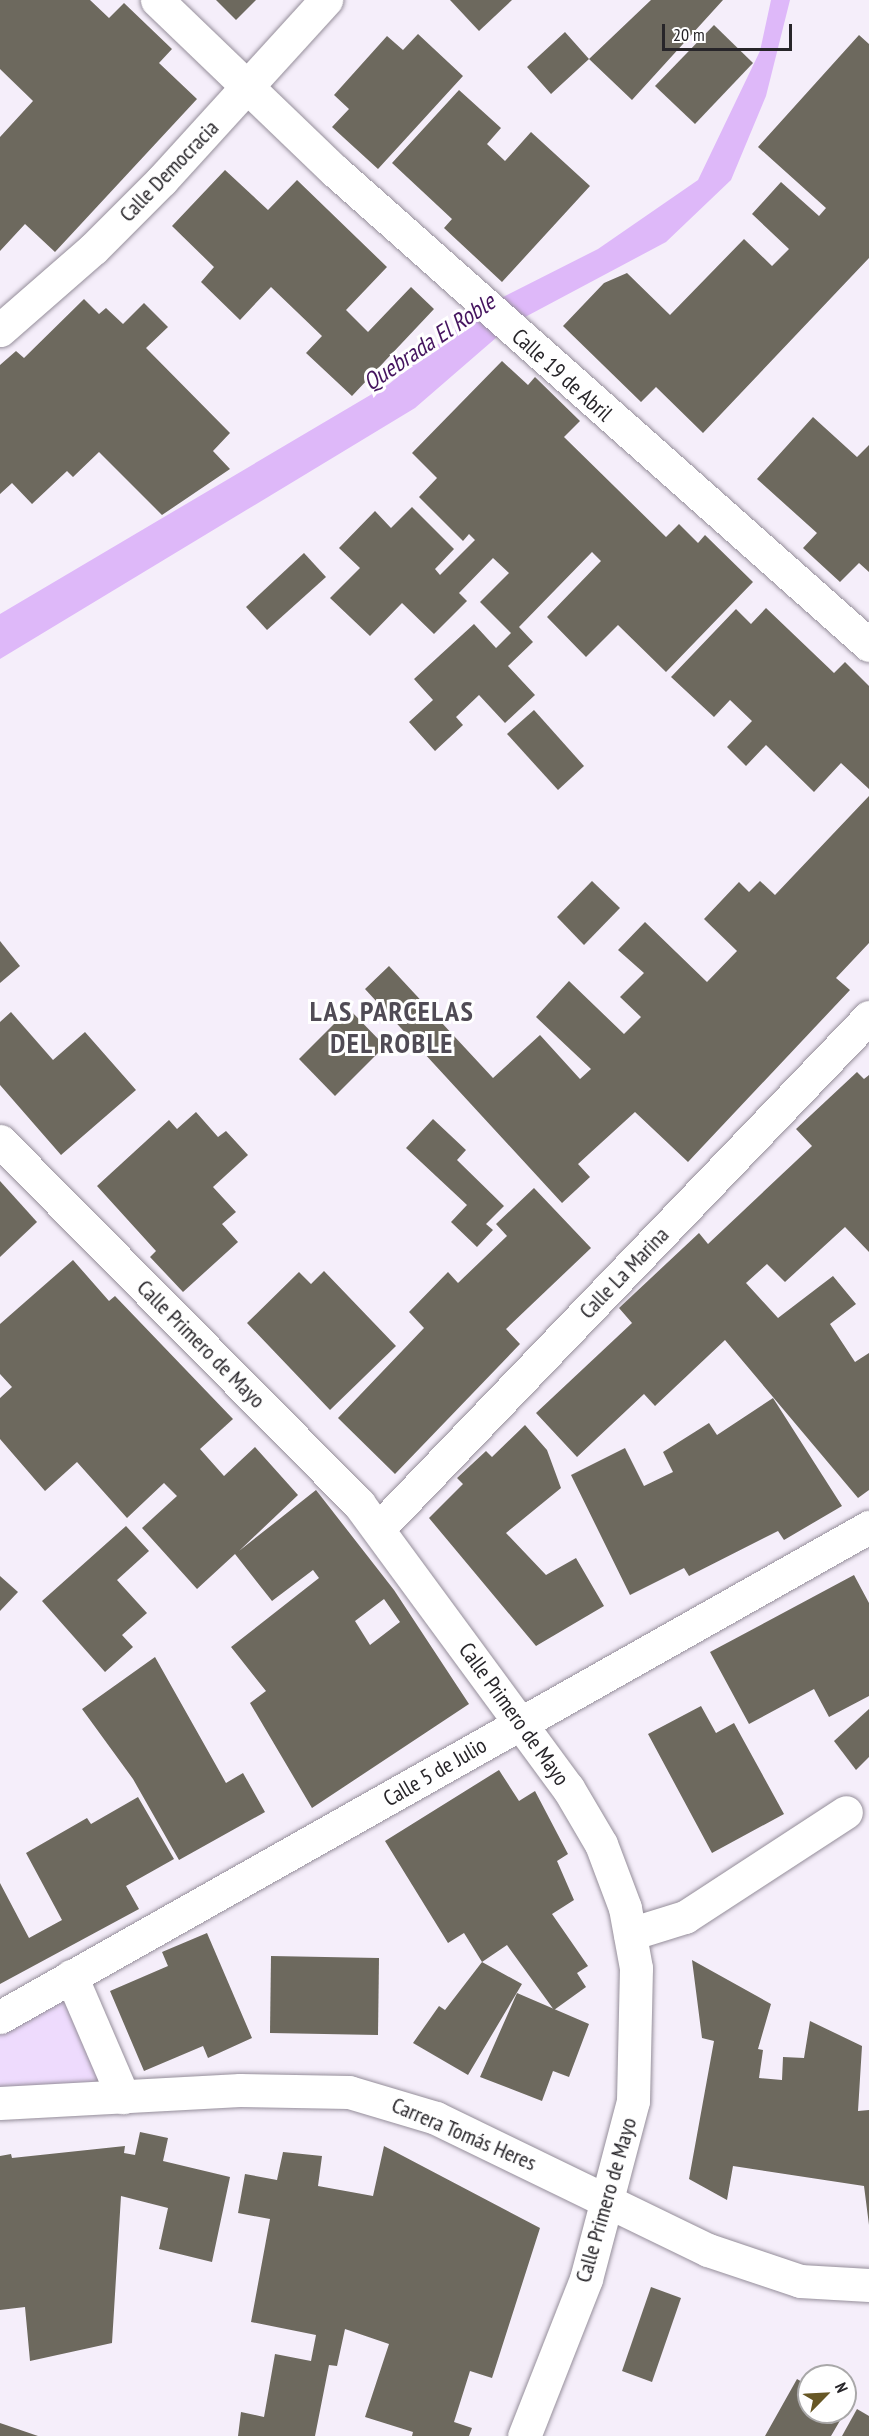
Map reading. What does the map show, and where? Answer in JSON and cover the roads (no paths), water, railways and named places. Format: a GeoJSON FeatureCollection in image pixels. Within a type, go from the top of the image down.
{"type":"FeatureCollection","features":[{"type":"Feature","properties":{"kind":"street","name":"Calle 19 de Abril"},"geometry":{"type":"LineString","coordinates":[[157,0],[480,302],[869,645]]}},
{"type":"Feature","properties":{"kind":"street","name":"Calle Democracia"},"geometry":{"type":"LineString","coordinates":[[0,330],[93,249],[248,87],[326,0]]}},
{"type":"Feature","properties":{"kind":"street","name":"Calle La Marina"},"geometry":{"type":"LineString","coordinates":[[379,1528],[869,1017]]}},
{"type":"Feature","properties":{"kind":"street","name":"Calle Primero de Mayo"},"geometry":{"type":"LineString","coordinates":[[0,1141],[379,1528],[568,1788],[602,1844],[630,1934],[637,2014],[633,2101],[586,2279],[524,2436]]}},
{"type":"Feature","properties":{"kind":"street","name":"Calle 5 de Julio"},"geometry":{"type":"LineString","coordinates":[[0,2016],[869,1527]]}},
{"type":"Feature","properties":{"kind":"street"},"geometry":{"type":"LineString","coordinates":[[630,1934],[685,1917],[846,1812]]}},
{"type":"Feature","properties":{"kind":"street"},"geometry":{"type":"LineString","coordinates":[[71,1976],[123,2097]]}},
{"type":"Feature","properties":{"kind":"street","name":"Carrera Tomás Heres"},"geometry":{"type":"LineString","coordinates":[[0,2103],[271,2089],[349,2092],[436,2118],[708,2250],[800,2281],[869,2285]]}},
{"type":"Feature","properties":{"kind":"district","name":"LAS PARCELAS DEL ROBLE"},"geometry":{"type":"Point","coordinates":[392,1027]}},
{"type":"Feature","properties":{"kind":"water label","name":"Quebrada El Roble"},"geometry":{"type":"Point","coordinates":[429,342]}}]}
